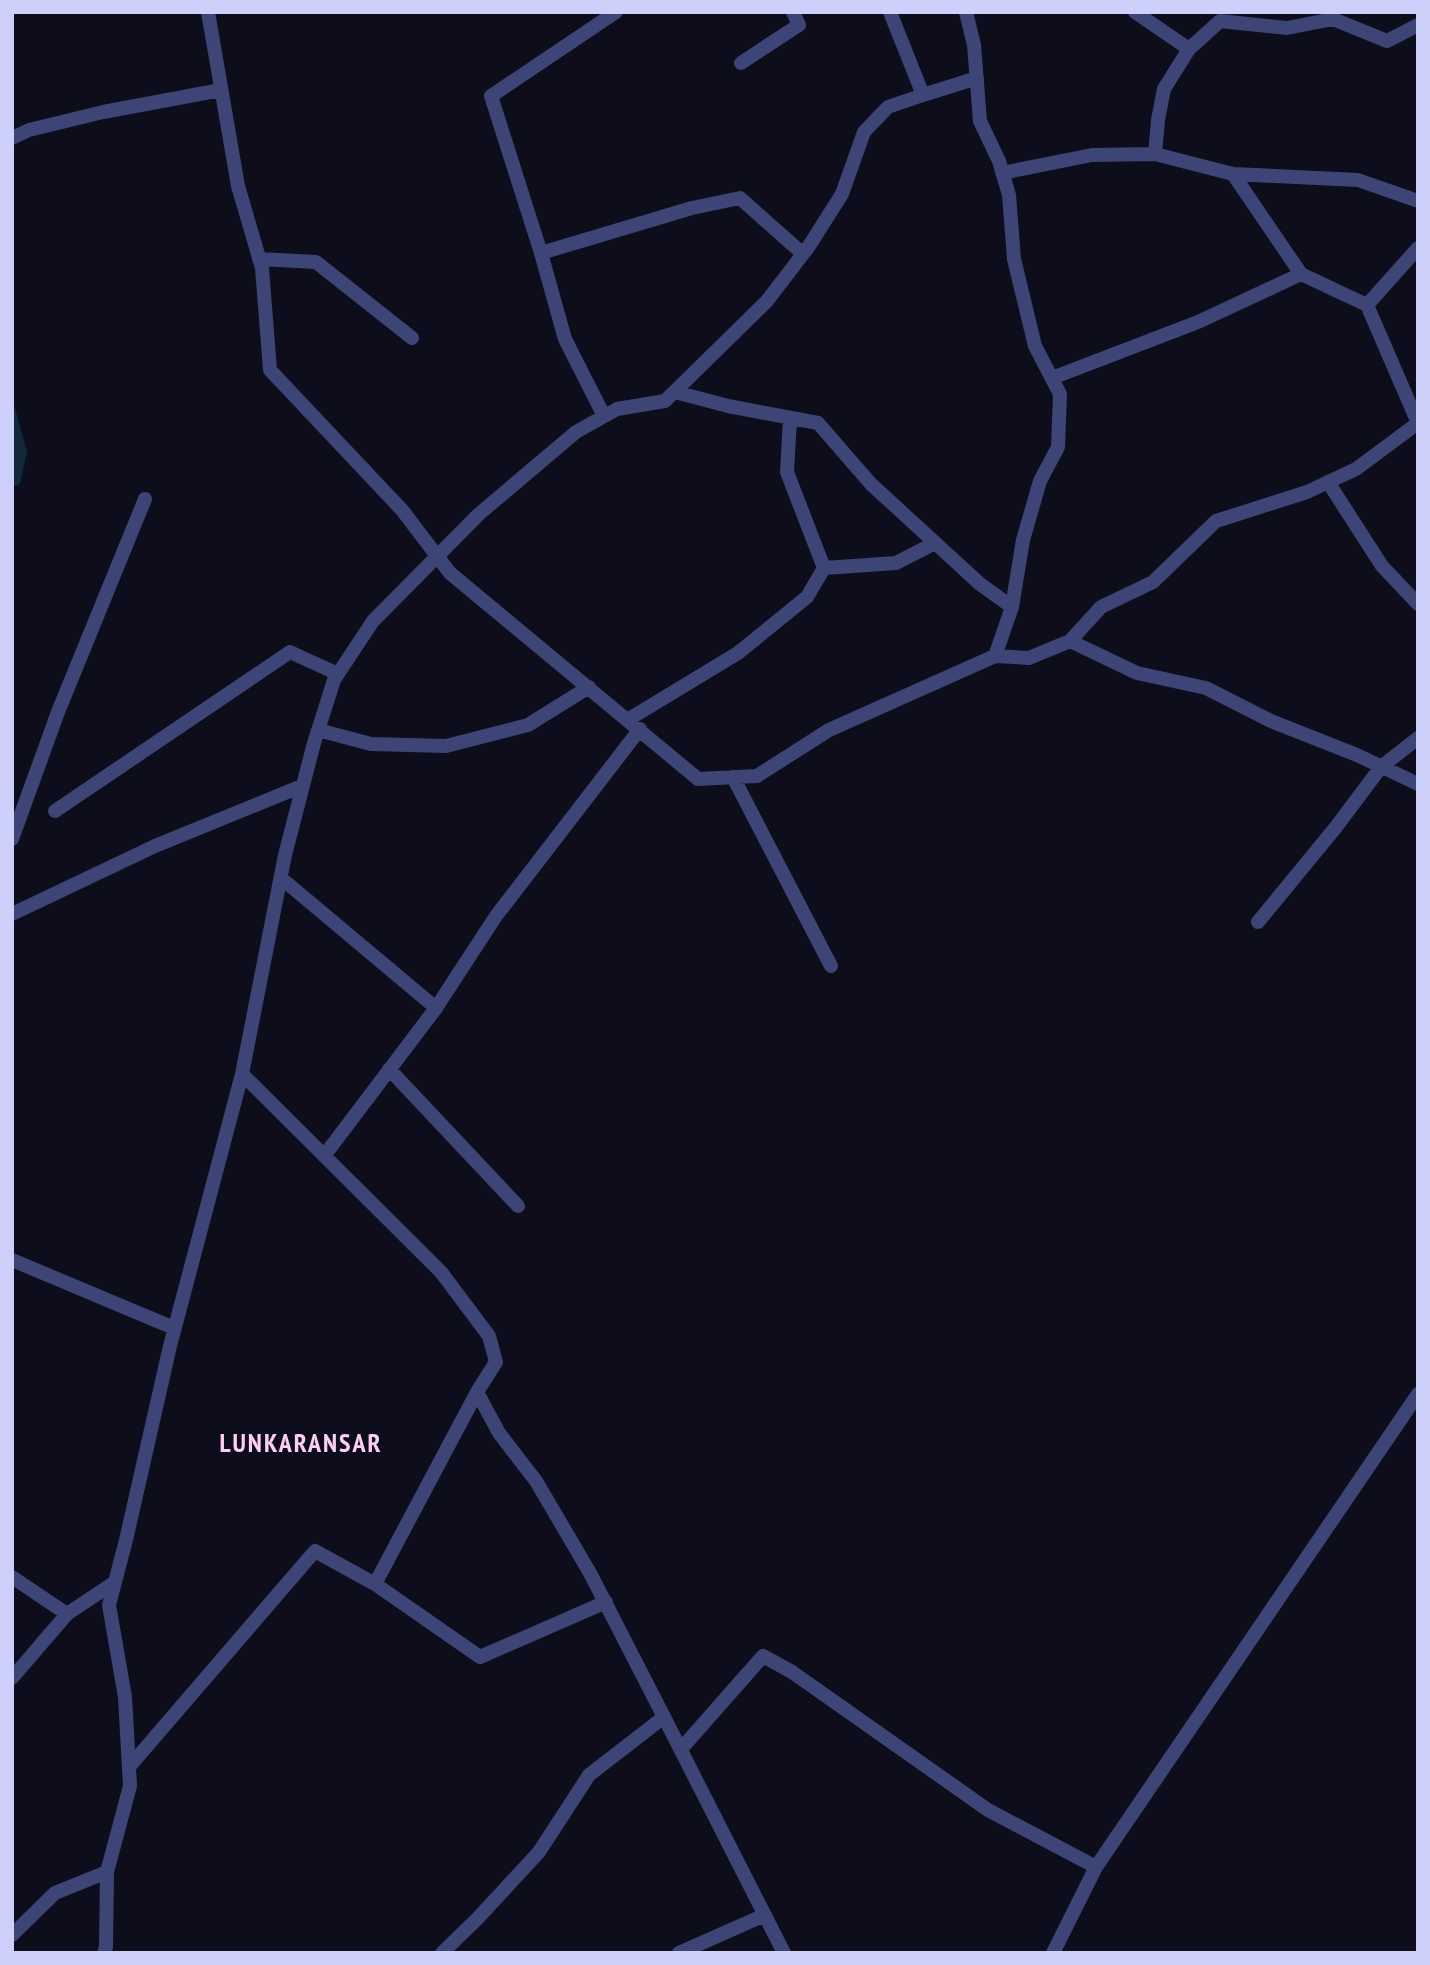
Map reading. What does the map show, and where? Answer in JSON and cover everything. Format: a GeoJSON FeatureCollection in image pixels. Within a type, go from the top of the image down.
{"type":"FeatureCollection","features":[{"type":"Feature","properties":{"kind":"street"},"geometry":{"type":"LineString","coordinates":[[208,12],[238,186],[262,268],[270,370],[402,510],[450,573],[698,779],[757,776],[829,730],[995,656],[1028,658],[1070,641],[1101,607],[1153,582],[1216,521],[1307,492],[1356,469],[1418,423],[1367,305],[1301,274],[1233,174]]}},
{"type":"Feature","properties":{"kind":"street"},"geometry":{"type":"LineString","coordinates":[[604,416],[565,339],[491,96],[616,12]]}},
{"type":"Feature","properties":{"kind":"street"},"geometry":{"type":"LineString","coordinates":[[741,63],[799,25],[793,12]]}},
{"type":"Feature","properties":{"kind":"street"},"geometry":{"type":"LineString","coordinates":[[890,12],[923,95]]}},
{"type":"Feature","properties":{"kind":"street"},"geometry":{"type":"LineString","coordinates":[[966,12],[974,45],[980,121],[1003,173],[1009,195],[1017,272],[1035,346],[1060,394],[1058,447],[1040,481],[1023,540],[1012,607],[995,656]]}},
{"type":"Feature","properties":{"kind":"street"},"geometry":{"type":"LineString","coordinates":[[1135,12],[1189,49]]}},
{"type":"Feature","properties":{"kind":"street"},"geometry":{"type":"LineString","coordinates":[[1155,154],[1164,89],[1189,49],[1220,22],[1287,28],[1333,19],[1387,41],[1418,25]]}},
{"type":"Feature","properties":{"kind":"street"},"geometry":{"type":"LineString","coordinates":[[104,1953],[107,1872],[131,1786],[125,1697],[109,1605],[174,1328],[242,1074],[302,786],[334,680],[373,621],[479,514],[576,432],[617,409],[665,401],[767,301],[803,254],[842,194],[864,132],[888,107],[977,78]]}},
{"type":"Feature","properties":{"kind":"street"},"geometry":{"type":"LineString","coordinates":[[12,138],[29,130],[103,112],[221,90]]}},
{"type":"Feature","properties":{"kind":"street"},"geometry":{"type":"LineString","coordinates":[[1003,173],[1093,155],[1155,154],[1233,174],[1358,180],[1418,201]]}},
{"type":"Feature","properties":{"kind":"street"},"geometry":{"type":"LineString","coordinates":[[541,253],[692,208],[740,198],[803,254]]}},
{"type":"Feature","properties":{"kind":"street"},"geometry":{"type":"LineString","coordinates":[[1367,305],[1418,248]]}},
{"type":"Feature","properties":{"kind":"street"},"geometry":{"type":"LineString","coordinates":[[259,259],[316,262],[412,338]]}},
{"type":"Feature","properties":{"kind":"street"},"geometry":{"type":"LineString","coordinates":[[1052,378],[1198,321],[1301,274]]}},
{"type":"Feature","properties":{"kind":"street"},"geometry":{"type":"LineString","coordinates":[[675,392],[728,406],[818,423],[871,484],[980,584],[1012,607]]}},
{"type":"Feature","properties":{"kind":"street"},"geometry":{"type":"LineString","coordinates":[[790,418],[787,472],[824,568]]}},
{"type":"Feature","properties":{"kind":"street"},"geometry":{"type":"LineString","coordinates":[[1328,482],[1382,566],[1418,604]]}},
{"type":"Feature","properties":{"kind":"street"},"geometry":{"type":"LineString","coordinates":[[12,839],[58,712],[145,499]]}},
{"type":"Feature","properties":{"kind":"street"},"geometry":{"type":"LineString","coordinates":[[824,568],[896,563],[935,543]]}},
{"type":"Feature","properties":{"kind":"street"},"geometry":{"type":"LineString","coordinates":[[324,1156],[436,1008],[496,916],[635,724],[738,653],[807,597],[824,568]]}},
{"type":"Feature","properties":{"kind":"street"},"geometry":{"type":"LineString","coordinates":[[1070,641],[1137,673],[1206,688],[1271,721],[1418,783]]}},
{"type":"Feature","properties":{"kind":"street"},"geometry":{"type":"LineString","coordinates":[[55,811],[290,652],[338,674]]}},
{"type":"Feature","properties":{"kind":"street"},"geometry":{"type":"LineString","coordinates":[[318,730],[371,744],[446,746],[527,725],[589,687]]}},
{"type":"Feature","properties":{"kind":"street"},"geometry":{"type":"LineString","coordinates":[[1258,922],[1336,827],[1381,766],[1418,738]]}},
{"type":"Feature","properties":{"kind":"street"},"geometry":{"type":"LineString","coordinates":[[733,777],[831,966]]}},
{"type":"Feature","properties":{"kind":"street"},"geometry":{"type":"LineString","coordinates":[[12,914],[155,846],[302,786]]}},
{"type":"Feature","properties":{"kind":"street"},"geometry":{"type":"LineString","coordinates":[[281,878],[436,1008]]}},
{"type":"Feature","properties":{"kind":"street"},"geometry":{"type":"LineString","coordinates":[[389,1069],[518,1206]]}},
{"type":"Feature","properties":{"kind":"street"},"geometry":{"type":"LineString","coordinates":[[242,1074],[440,1272],[489,1336],[496,1363],[477,1392],[375,1584]]}},
{"type":"Feature","properties":{"kind":"street"},"geometry":{"type":"LineString","coordinates":[[12,1260],[174,1328]]}},
{"type":"Feature","properties":{"kind":"street"},"geometry":{"type":"LineString","coordinates":[[477,1392],[499,1433],[536,1481],[606,1602],[784,1953]]}},
{"type":"Feature","properties":{"kind":"street"},"geometry":{"type":"LineString","coordinates":[[1053,1953],[1096,1867],[1418,1394]]}},
{"type":"Feature","properties":{"kind":"street"},"geometry":{"type":"LineString","coordinates":[[129,1767],[315,1550],[375,1584],[480,1657],[606,1602]]}},
{"type":"Feature","properties":{"kind":"street"},"geometry":{"type":"LineString","coordinates":[[12,1577],[67,1614]]}},
{"type":"Feature","properties":{"kind":"street"},"geometry":{"type":"LineString","coordinates":[[12,1678],[67,1614],[115,1582]]}},
{"type":"Feature","properties":{"kind":"street"},"geometry":{"type":"LineString","coordinates":[[681,1749],[763,1656],[792,1672],[988,1811],[1096,1867]]}},
{"type":"Feature","properties":{"kind":"street"},"geometry":{"type":"LineString","coordinates":[[442,1953],[539,1852],[589,1775],[664,1717]]}},
{"type":"Feature","properties":{"kind":"street"},"geometry":{"type":"LineString","coordinates":[[12,1935],[55,1893],[107,1872]]}},
{"type":"Feature","properties":{"kind":"street"},"geometry":{"type":"LineString","coordinates":[[678,1953],[765,1915]]}},
{"type":"Feature","properties":{"kind":"water"},"geometry":{"type":"Polygon","coordinates":[[[12,398],[27,451],[20,484],[12,487],[12,398]]]}},
{"type":"Feature","properties":{"kind":"district","name":"LUNKARANSAR"},"geometry":{"type":"Point","coordinates":[301,1443]}}]}
